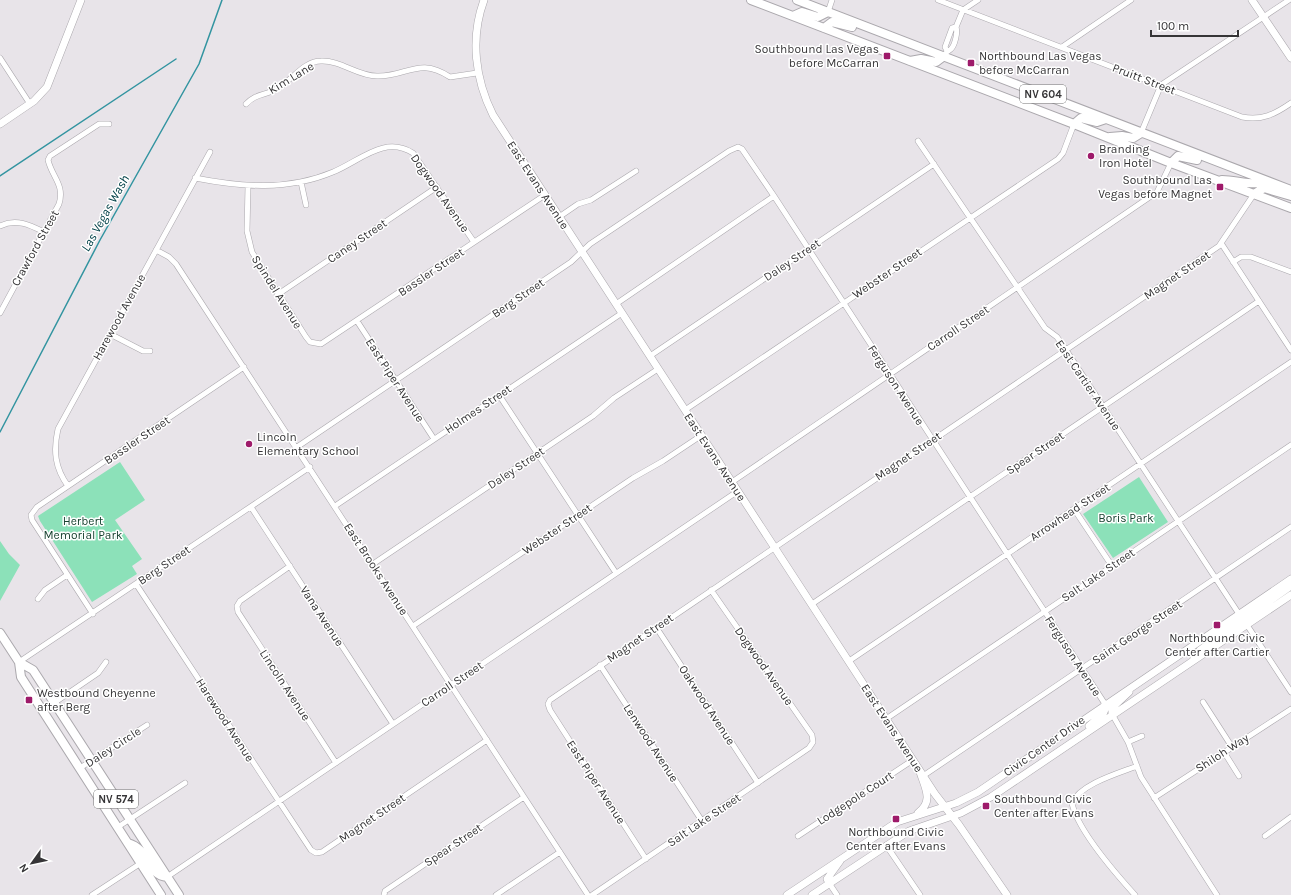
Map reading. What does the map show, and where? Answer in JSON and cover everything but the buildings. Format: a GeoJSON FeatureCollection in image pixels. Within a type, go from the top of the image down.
{"type":"FeatureCollection","features":[{"type":"Feature","properties":{"kind":"main road"},"geometry":{"type":"LineString","coordinates":[[0,124],[30,104],[47,87],[54,73],[82,0]]}},
{"type":"Feature","properties":{"kind":"main road","name":"East Evans Avenue"},"geometry":{"type":"LineString","coordinates":[[484,0],[477,25],[475,55],[478,73],[486,101],[493,115],[922,774],[1007,895]]}},
{"type":"Feature","properties":{"kind":"main road","name":"NV 604"},"geometry":{"type":"LineString","coordinates":[[751,0],[1291,208]]}},
{"type":"Feature","properties":{"kind":"main road","name":"NV 604"},"geometry":{"type":"LineString","coordinates":[[797,0],[862,26],[945,53],[1141,133],[1291,190]]}},
{"type":"Feature","properties":{"kind":"main road"},"geometry":{"type":"LineString","coordinates":[[1252,0],[1291,58]]}},
{"type":"Feature","properties":{"kind":"main road"},"geometry":{"type":"LineString","coordinates":[[793,16],[802,12],[818,16],[828,12]]}},
{"type":"Feature","properties":{"kind":"main road"},"geometry":{"type":"LineString","coordinates":[[824,28],[832,22],[855,28],[862,26]]}},
{"type":"Feature","properties":{"kind":"main road"},"geometry":{"type":"LineString","coordinates":[[910,61],[921,59],[936,62],[945,53]]}},
{"type":"Feature","properties":{"kind":"main road"},"geometry":{"type":"LineString","coordinates":[[1074,124],[1080,118],[1097,122],[1106,119]]}},
{"type":"Feature","properties":{"kind":"main road"},"geometry":{"type":"LineString","coordinates":[[1109,138],[1122,136],[1133,138],[1141,133]]}},
{"type":"Feature","properties":{"kind":"main road"},"geometry":{"type":"LineString","coordinates":[[1171,163],[1178,156],[1197,160],[1205,158]]}},
{"type":"Feature","properties":{"kind":"main road"},"geometry":{"type":"LineString","coordinates":[[1217,180],[1236,180],[1252,184],[1261,183],[1263,180]]}},
{"type":"Feature","properties":{"kind":"main road"},"geometry":{"type":"LineString","coordinates":[[1254,194],[1264,188],[1291,196]]}},
{"type":"Feature","properties":{"kind":"main road","name":"Civic Center Drive"},"geometry":{"type":"LineString","coordinates":[[787,895],[898,822],[956,803],[978,792],[1140,680],[1291,579]]}},
{"type":"Feature","properties":{"kind":"main road"},"geometry":{"type":"LineString","coordinates":[[1247,625],[1245,619],[1247,617],[1291,586]]}},
{"type":"Feature","properties":{"kind":"main road","name":"Civic Center Drive"},"geometry":{"type":"LineString","coordinates":[[812,895],[909,831],[952,816],[987,800],[1112,714],[1291,595]]}},
{"type":"Feature","properties":{"kind":"main road"},"geometry":{"type":"LineString","coordinates":[[1193,661],[1194,655],[1240,621],[1241,618],[1239,614]]}},
{"type":"Feature","properties":{"kind":"main road","name":"NV 574"},"geometry":{"type":"LineString","coordinates":[[0,633],[18,662],[21,677],[161,895]]}},
{"type":"Feature","properties":{"kind":"main road","name":"NV 574"},"geometry":{"type":"LineString","coordinates":[[18,662],[32,670],[179,895]]}},
{"type":"Feature","properties":{"kind":"main road"},"geometry":{"type":"LineString","coordinates":[[1112,714],[1112,708],[1140,680]]}},
{"type":"Feature","properties":{"kind":"main road"},"geometry":{"type":"LineString","coordinates":[[1079,737],[1103,714],[1105,704]]}},
{"type":"Feature","properties":{"kind":"main road"},"geometry":{"type":"LineString","coordinates":[[910,818],[923,810],[928,802],[922,774]]}},
{"type":"Feature","properties":{"kind":"main road"},"geometry":{"type":"LineString","coordinates":[[128,843],[137,846],[141,850],[156,873],[167,877]]}},
{"type":"Feature","properties":{"kind":"main road"},"geometry":{"type":"LineString","coordinates":[[829,883],[827,879],[829,875],[833,872],[842,858]]}},
{"type":"Feature","properties":{"kind":"street"},"geometry":{"type":"LineString","coordinates":[[828,12],[832,0]]}},
{"type":"Feature","properties":{"kind":"street","name":"Pruitt Street"},"geometry":{"type":"LineString","coordinates":[[938,0],[1242,117],[1254,119],[1261,118],[1277,113],[1291,103]]}},
{"type":"Feature","properties":{"kind":"street"},"geometry":{"type":"LineString","coordinates":[[945,53],[945,47],[952,28],[956,27],[963,10],[978,0]]}},
{"type":"Feature","properties":{"kind":"street"},"geometry":{"type":"LineString","coordinates":[[1062,47],[1131,0]]}},
{"type":"Feature","properties":{"kind":"street"},"geometry":{"type":"LineString","coordinates":[[1141,133],[1161,85],[1289,0]]}},
{"type":"Feature","properties":{"kind":"street"},"geometry":{"type":"LineString","coordinates":[[0,58],[30,104]]}},
{"type":"Feature","properties":{"kind":"street","name":"Kim Lane"},"geometry":{"type":"LineString","coordinates":[[246,104],[253,96],[278,88],[309,64],[321,61],[332,62],[362,74],[376,76],[389,76],[410,68],[428,67],[439,70],[450,77],[478,73]]}},
{"type":"Feature","properties":{"kind":"street","name":"Crawford Street"},"geometry":{"type":"LineString","coordinates":[[0,313],[44,232],[61,197],[60,185],[50,169],[48,160],[50,156],[99,124],[109,124]]}},
{"type":"Feature","properties":{"kind":"street","name":"Webster Street"},"geometry":{"type":"LineString","coordinates":[[685,410],[1058,159],[1063,152],[1074,124]]}},
{"type":"Feature","properties":{"kind":"street","name":"East Cartier Avenue"},"geometry":{"type":"LineString","coordinates":[[918,141],[1045,328],[1057,337],[1066,350],[1239,614]]}},
{"type":"Feature","properties":{"kind":"street","name":"Dogwood Avenue"},"geometry":{"type":"LineString","coordinates":[[195,178],[228,184],[274,186],[300,182],[327,175],[350,165],[378,149],[396,146],[404,147],[413,153],[474,242]]}},
{"type":"Feature","properties":{"kind":"street","name":"Ferguson Avenue"},"geometry":{"type":"LineString","coordinates":[[738,147],[742,150],[774,196],[1105,704]]}},
{"type":"Feature","properties":{"kind":"street","name":"Berg Street"},"geometry":{"type":"LineString","coordinates":[[297,448],[571,262],[590,244],[729,151],[738,147]]}},
{"type":"Feature","properties":{"kind":"street","name":"Harewood Avenue"},"geometry":{"type":"LineString","coordinates":[[68,486],[60,476],[55,459],[58,429],[210,152]]}},
{"type":"Feature","properties":{"kind":"street","name":"Carroll Street"},"geometry":{"type":"LineString","coordinates":[[732,482],[1157,192],[1171,163]]}},
{"type":"Feature","properties":{"kind":"street","name":"Daley Street"},"geometry":{"type":"LineString","coordinates":[[650,356],[934,164]]}},
{"type":"Feature","properties":{"kind":"street"},"geometry":{"type":"LineString","coordinates":[[559,217],[578,204],[591,200],[636,171]]}},
{"type":"Feature","properties":{"kind":"street"},"geometry":{"type":"LineString","coordinates":[[300,182],[306,205]]}},
{"type":"Feature","properties":{"kind":"street","name":"Spindel Avenue"},"geometry":{"type":"LineString","coordinates":[[248,186],[246,231],[252,252],[277,295],[306,337],[315,344]]}},
{"type":"Feature","properties":{"kind":"street","name":"Caney Street"},"geometry":{"type":"LineString","coordinates":[[277,295],[437,187]]}},
{"type":"Feature","properties":{"kind":"street","name":"Magnet Street"},"geometry":{"type":"LineString","coordinates":[[548,704],[550,700],[600,665],[1219,246],[1254,194]]}},
{"type":"Feature","properties":{"kind":"street","name":"Bassler Street"},"geometry":{"type":"LineString","coordinates":[[315,344],[322,344],[545,195]]}},
{"type":"Feature","properties":{"kind":"street"},"geometry":{"type":"LineString","coordinates":[[616,304],[774,196]]}},
{"type":"Feature","properties":{"kind":"street"},"geometry":{"type":"LineString","coordinates":[[0,226],[12,222],[29,224],[44,232]]}},
{"type":"Feature","properties":{"kind":"street"},"geometry":{"type":"LineString","coordinates":[[1221,243],[1291,350]]}},
{"type":"Feature","properties":{"kind":"street","name":"East Brooks Avenue"},"geometry":{"type":"LineString","coordinates":[[156,250],[169,257],[176,264],[310,467],[588,895]]}},
{"type":"Feature","properties":{"kind":"street"},"geometry":{"type":"LineString","coordinates":[[1233,262],[1241,257],[1251,257],[1291,272]]}},
{"type":"Feature","properties":{"kind":"street","name":"Spear Street"},"geometry":{"type":"LineString","coordinates":[[812,604],[1259,302]]}},
{"type":"Feature","properties":{"kind":"street","name":"Holmes Street"},"geometry":{"type":"LineString","coordinates":[[335,506],[622,313]]}},
{"type":"Feature","properties":{"kind":"street","name":"East Piper Avenue"},"geometry":{"type":"LineString","coordinates":[[357,321],[434,439]]}},
{"type":"Feature","properties":{"kind":"street"},"geometry":{"type":"LineString","coordinates":[[110,334],[143,351],[150,351]]}},
{"type":"Feature","properties":{"kind":"street","name":"Arrowhead Street"},"geometry":{"type":"LineString","coordinates":[[849,661],[1291,362]]}},
{"type":"Feature","properties":{"kind":"street","name":"Bassler Street"},"geometry":{"type":"LineString","coordinates":[[67,575],[32,520],[31,515],[37,507],[244,367]]}},
{"type":"Feature","properties":{"kind":"street","name":"Daley Street"},"geometry":{"type":"LineString","coordinates":[[373,564],[538,453],[658,369]]}},
{"type":"Feature","properties":{"kind":"street"},"geometry":{"type":"LineString","coordinates":[[499,395],[616,573]]}},
{"type":"Feature","properties":{"kind":"street","name":"Webster Street"},"geometry":{"type":"LineString","coordinates":[[413,626],[578,515],[702,435]]}},
{"type":"Feature","properties":{"kind":"street","name":"Salt Lake Street"},"geometry":{"type":"LineString","coordinates":[[886,719],[1291,445]]}},
{"type":"Feature","properties":{"kind":"street","name":"Berg Street"},"geometry":{"type":"LineString","coordinates":[[18,662],[93,614],[310,467]]}},
{"type":"Feature","properties":{"kind":"street","name":"Carroll Street"},"geometry":{"type":"LineString","coordinates":[[167,877],[738,490]]}},
{"type":"Feature","properties":{"kind":"street","name":"Vana Avenue"},"geometry":{"type":"LineString","coordinates":[[251,507],[393,724]]}},
{"type":"Feature","properties":{"kind":"street"},"geometry":{"type":"LineString","coordinates":[[1074,509],[1112,566]]}},
{"type":"Feature","properties":{"kind":"street","name":"Saint George Street"},"geometry":{"type":"LineString","coordinates":[[922,774],[1082,669],[1291,527]]}},
{"type":"Feature","properties":{"kind":"street","name":"Lincoln Avenue"},"geometry":{"type":"LineString","coordinates":[[290,566],[240,601],[237,606],[238,612],[336,763]]}},
{"type":"Feature","properties":{"kind":"street"},"geometry":{"type":"LineString","coordinates":[[38,599],[45,590],[67,575],[93,614]]}},
{"type":"Feature","properties":{"kind":"street","name":"Harewood Avenue"},"geometry":{"type":"LineString","coordinates":[[136,584],[278,802],[311,850],[316,853]]}},
{"type":"Feature","properties":{"kind":"street","name":"Dogwood Avenue"},"geometry":{"type":"LineString","coordinates":[[711,590],[812,735],[813,742]]}},
{"type":"Feature","properties":{"kind":"street"},"geometry":{"type":"LineString","coordinates":[[1247,625],[1291,692]]}},
{"type":"Feature","properties":{"kind":"street","name":"Oakwood Avenue"},"geometry":{"type":"LineString","coordinates":[[656,627],[758,783]]}},
{"type":"Feature","properties":{"kind":"street"},"geometry":{"type":"LineString","coordinates":[[54,703],[98,673],[106,662]]}},
{"type":"Feature","properties":{"kind":"street","name":"Lenwood Avenue"},"geometry":{"type":"LineString","coordinates":[[600,665],[702,821]]}},
{"type":"Feature","properties":{"kind":"street"},"geometry":{"type":"LineString","coordinates":[[1203,702],[1232,747]]}},
{"type":"Feature","properties":{"kind":"street","name":"East Piper Avenue"},"geometry":{"type":"LineString","coordinates":[[548,704],[550,710],[646,858]]}},
{"type":"Feature","properties":{"kind":"street","name":"Shiloh Way"},"geometry":{"type":"LineString","coordinates":[[1154,798],[1291,708]]}},
{"type":"Feature","properties":{"kind":"street"},"geometry":{"type":"LineString","coordinates":[[1112,714],[1128,742],[1137,766],[1154,798],[1217,895]]}},
{"type":"Feature","properties":{"kind":"street","name":"Daley Circle"},"geometry":{"type":"LineString","coordinates":[[80,768],[147,725]]}},
{"type":"Feature","properties":{"kind":"street"},"geometry":{"type":"LineString","coordinates":[[1128,742],[1142,736]]}},
{"type":"Feature","properties":{"kind":"street","name":"Magnet Street"},"geometry":{"type":"LineString","coordinates":[[316,853],[322,852],[487,740]]}},
{"type":"Feature","properties":{"kind":"street","name":"Salt Lake Street"},"geometry":{"type":"LineString","coordinates":[[592,895],[809,748],[813,742]]}},
{"type":"Feature","properties":{"kind":"street"},"geometry":{"type":"LineString","coordinates":[[1224,752],[1239,776]]}},
{"type":"Feature","properties":{"kind":"street","name":"Lodgepole Court"},"geometry":{"type":"LineString","coordinates":[[798,836],[913,760]]}},
{"type":"Feature","properties":{"kind":"street"},"geometry":{"type":"LineString","coordinates":[[1135,895],[1113,870],[1075,814],[1072,803],[1079,793],[1102,780],[1137,766]]}},
{"type":"Feature","properties":{"kind":"street"},"geometry":{"type":"LineString","coordinates":[[118,827],[185,783]]}},
{"type":"Feature","properties":{"kind":"street","name":"Spear Street"},"geometry":{"type":"LineString","coordinates":[[384,895],[385,891],[524,796]]}},
{"type":"Feature","properties":{"kind":"street"},"geometry":{"type":"LineString","coordinates":[[1264,836],[1291,817]]}},
{"type":"Feature","properties":{"kind":"street"},"geometry":{"type":"LineString","coordinates":[[886,845],[920,895]]}},
{"type":"Feature","properties":{"kind":"street"},"geometry":{"type":"LineString","coordinates":[[496,895],[560,852]]}},
{"type":"Feature","properties":{"kind":"street"},"geometry":{"type":"LineString","coordinates":[[92,895],[141,863]]}},
{"type":"Feature","properties":{"kind":"street"},"geometry":{"type":"LineString","coordinates":[[829,883],[837,895]]}},
{"type":"Feature","properties":{"kind":"green space","name":"Herbert Memorial Park"},"geometry":{"type":"Polygon","coordinates":[[[120,462],[145,500],[115,520],[142,559],[132,566],[137,574],[92,602],[38,516],[120,462]]]}},
{"type":"Feature","properties":{"kind":"green space","name":"Boris Park"},"geometry":{"type":"Polygon","coordinates":[[[1139,477],[1168,522],[1113,558],[1083,514],[1139,477]]]}},
{"type":"Feature","properties":{"kind":"green space"},"geometry":{"type":"Polygon","coordinates":[[[0,541],[9,554],[20,565],[0,601],[0,541]]]}},
{"type":"Feature","properties":{"kind":"waterway","name":"Las Vegas Wash"},"geometry":{"type":"LineString","coordinates":[[0,432],[100,240],[199,64],[222,0]]}},
{"type":"Feature","properties":{"kind":"waterway","name":"Las Vegas Wash"},"geometry":{"type":"LineString","coordinates":[[0,176],[176,59]]}},
{"type":"Feature","properties":{"kind":"place","name":"Southbound Las Vegas before McCarran"},"geometry":{"type":"Point","coordinates":[887,56]}},
{"type":"Feature","properties":{"kind":"place","name":"Northbound Las Vegas before McCarran"},"geometry":{"type":"Point","coordinates":[971,63]}},
{"type":"Feature","properties":{"kind":"place","name":"Branding Iron Hotel"},"geometry":{"type":"Point","coordinates":[1091,156]}},
{"type":"Feature","properties":{"kind":"place","name":"Southbound Las Vegas before Magnet"},"geometry":{"type":"Point","coordinates":[1220,187]}},
{"type":"Feature","properties":{"kind":"place","name":"Lincoln Elementary School"},"geometry":{"type":"Point","coordinates":[249,444]}},
{"type":"Feature","properties":{"kind":"place","name":"Northbound Civic Center after Cartier"},"geometry":{"type":"Point","coordinates":[1217,625]}},
{"type":"Feature","properties":{"kind":"place","name":"Westbound Cheyenne after Berg"},"geometry":{"type":"Point","coordinates":[29,700]}},
{"type":"Feature","properties":{"kind":"place","name":"Southbound Civic Center after Evans"},"geometry":{"type":"Point","coordinates":[986,806]}},
{"type":"Feature","properties":{"kind":"place","name":"Northbound Civic Center after Evans"},"geometry":{"type":"Point","coordinates":[896,819]}}]}
